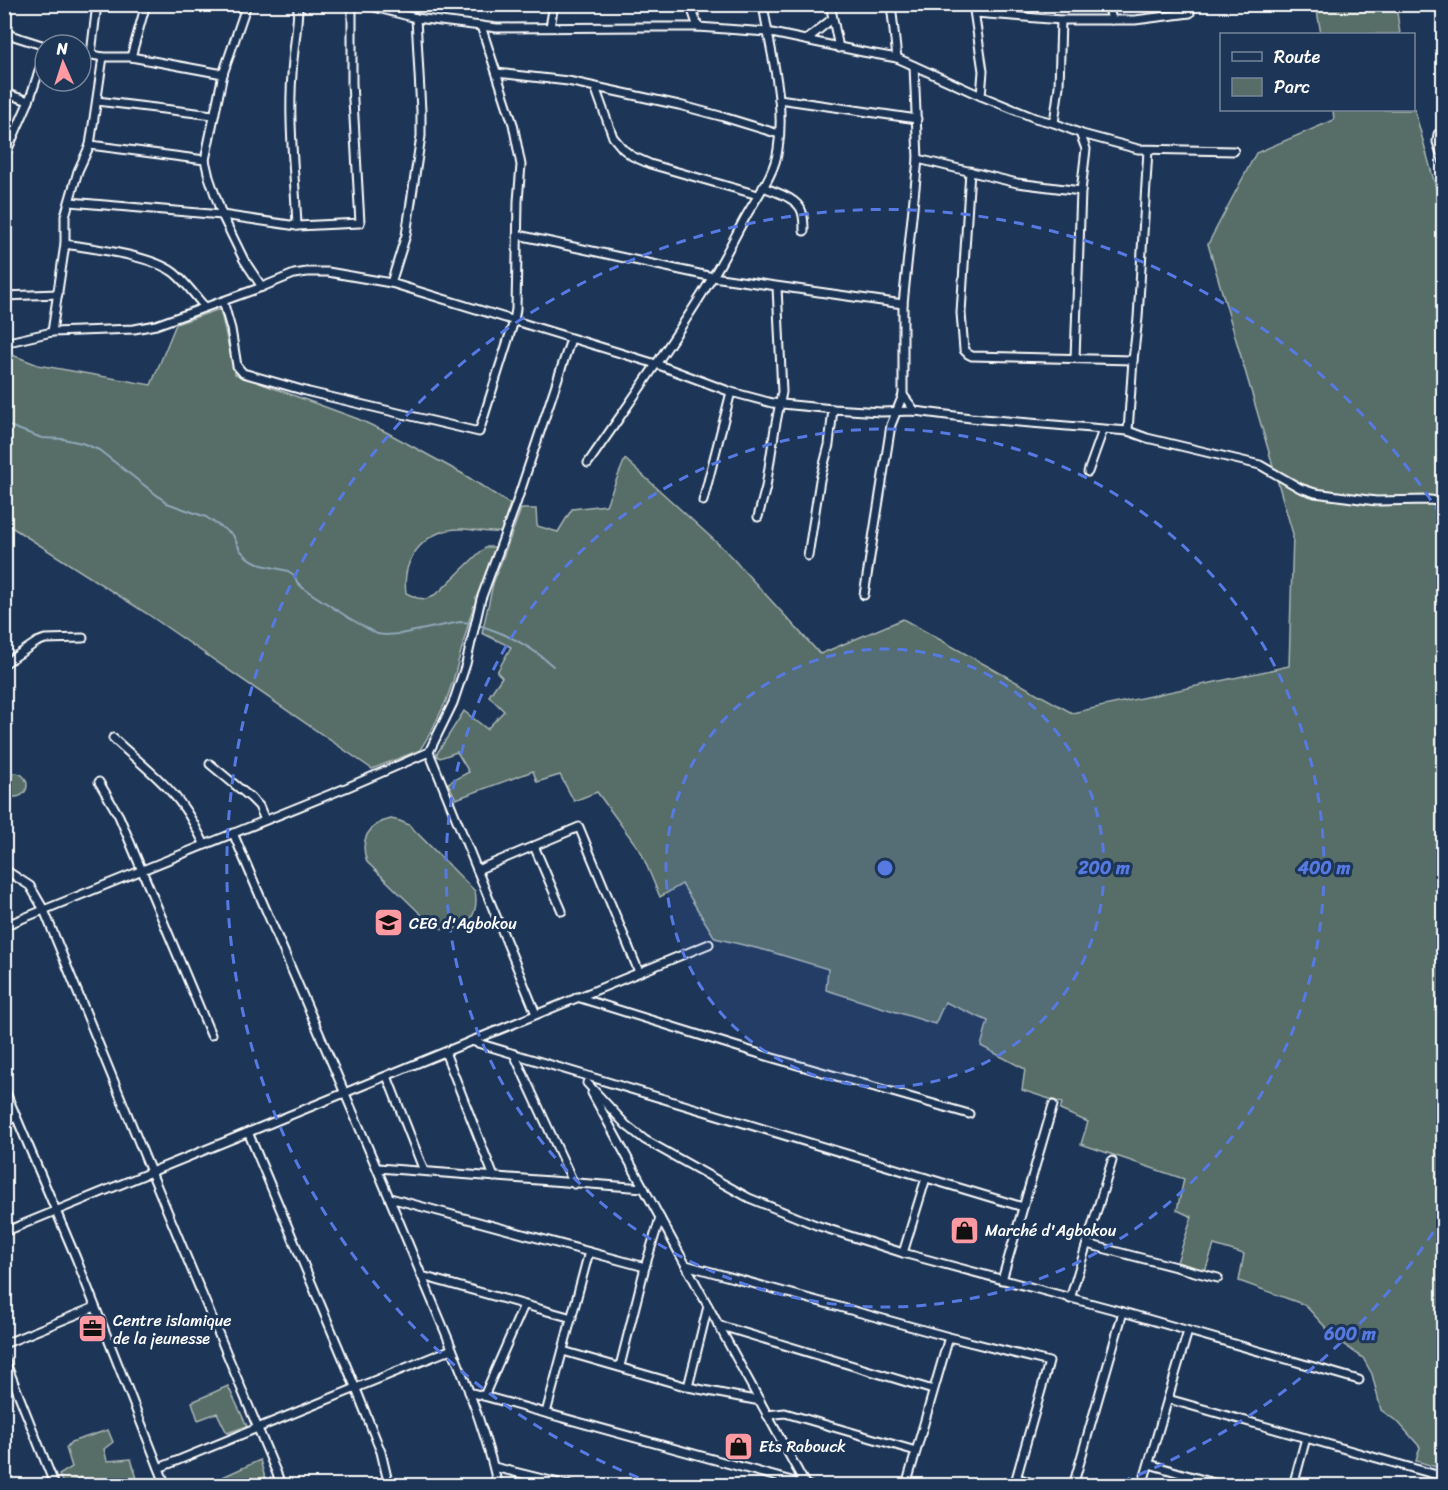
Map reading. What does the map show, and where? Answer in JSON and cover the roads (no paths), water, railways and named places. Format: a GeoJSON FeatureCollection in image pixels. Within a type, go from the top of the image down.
{"type":"FeatureCollection","features":[{"type":"Feature","properties":{"kind":"street"},"geometry":{"type":"LineString","coordinates":[[93,37],[97,4]]}},
{"type":"Feature","properties":{"kind":"street"},"geometry":{"type":"LineString","coordinates":[[131,57],[146,4]]}},
{"type":"Feature","properties":{"kind":"street"},"geometry":{"type":"LineString","coordinates":[[247,4],[223,75],[205,160],[222,215],[244,260],[262,287]]}},
{"type":"Feature","properties":{"kind":"street"},"geometry":{"type":"LineString","coordinates":[[297,226],[291,74],[298,4]]}},
{"type":"Feature","properties":{"kind":"street"},"geometry":{"type":"LineString","coordinates":[[70,202],[222,215],[297,226],[360,223],[352,83],[352,4]]}},
{"type":"Feature","properties":{"kind":"street"},"geometry":{"type":"LineString","coordinates":[[363,4],[416,18],[496,28],[698,27],[767,32],[897,58],[1035,118],[1138,149],[1234,151]]}},
{"type":"Feature","properties":{"kind":"street"},"geometry":{"type":"LineString","coordinates":[[550,27],[554,4]]}},
{"type":"Feature","properties":{"kind":"street"},"geometry":{"type":"LineString","coordinates":[[690,4],[698,27]]}},
{"type":"Feature","properties":{"kind":"street"},"geometry":{"type":"LineString","coordinates":[[588,463],[713,277],[776,161],[779,99],[763,4]]}},
{"type":"Feature","properties":{"kind":"street"},"geometry":{"type":"LineString","coordinates":[[830,4],[839,48]]}},
{"type":"Feature","properties":{"kind":"street"},"geometry":{"type":"LineString","coordinates":[[891,4],[897,58]]}},
{"type":"Feature","properties":{"kind":"street"},"geometry":{"type":"LineString","coordinates":[[973,4],[983,71],[981,96]]}},
{"type":"Feature","properties":{"kind":"street"},"geometry":{"type":"LineString","coordinates":[[1108,4],[1112,20]]}},
{"type":"Feature","properties":{"kind":"street"},"geometry":{"type":"LineString","coordinates":[[975,13],[1061,20],[1135,20],[1190,14],[1187,4]]}},
{"type":"Feature","properties":{"kind":"street"},"geometry":{"type":"LineString","coordinates":[[391,283],[405,235],[420,136],[421,111],[416,18]]}},
{"type":"Feature","properties":{"kind":"street"},"geometry":{"type":"LineString","coordinates":[[807,40],[832,19]]}},
{"type":"Feature","properties":{"kind":"street"},"geometry":{"type":"LineString","coordinates":[[1054,123],[1059,86],[1061,20]]}},
{"type":"Feature","properties":{"kind":"street"},"geometry":{"type":"LineString","coordinates":[[223,301],[231,329],[237,366],[243,373],[309,392],[479,432],[516,309],[521,165],[513,124],[481,26]]}},
{"type":"Feature","properties":{"kind":"street"},"geometry":{"type":"LineString","coordinates":[[4,33],[33,42]]}},
{"type":"Feature","properties":{"kind":"street"},"geometry":{"type":"LineString","coordinates":[[93,54],[103,57],[131,57],[223,75]]}},
{"type":"Feature","properties":{"kind":"street"},"geometry":{"type":"LineString","coordinates":[[52,332],[65,244],[65,216],[78,171],[90,145],[103,57]]}},
{"type":"Feature","properties":{"kind":"street"},"geometry":{"type":"LineString","coordinates":[[864,595],[891,425],[903,395],[903,304],[918,159],[914,66]]}},
{"type":"Feature","properties":{"kind":"street"},"geometry":{"type":"LineString","coordinates":[[497,73],[553,78],[595,87],[720,116],[779,134]]}},
{"type":"Feature","properties":{"kind":"street"},"geometry":{"type":"LineString","coordinates":[[595,87],[613,138],[632,156],[650,164],[758,195]]}},
{"type":"Feature","properties":{"kind":"street"},"geometry":{"type":"LineString","coordinates":[[4,158],[33,89]]}},
{"type":"Feature","properties":{"kind":"street"},"geometry":{"type":"LineString","coordinates":[[4,93],[29,101]]}},
{"type":"Feature","properties":{"kind":"street"},"geometry":{"type":"LineString","coordinates":[[779,99],[917,119]]}},
{"type":"Feature","properties":{"kind":"street"},"geometry":{"type":"LineString","coordinates":[[97,101],[213,115]]}},
{"type":"Feature","properties":{"kind":"street"},"geometry":{"type":"LineString","coordinates":[[1443,131],[1438,134],[1437,142],[1443,163]]}},
{"type":"Feature","properties":{"kind":"street"},"geometry":{"type":"LineString","coordinates":[[1075,358],[1081,191],[1086,148],[1080,133]]}},
{"type":"Feature","properties":{"kind":"street"},"geometry":{"type":"LineString","coordinates":[[1086,148],[1097,138]]}},
{"type":"Feature","properties":{"kind":"street"},"geometry":{"type":"LineString","coordinates":[[90,145],[205,160]]}},
{"type":"Feature","properties":{"kind":"street"},"geometry":{"type":"LineString","coordinates":[[1128,431],[1138,318],[1148,150]]}},
{"type":"Feature","properties":{"kind":"street"},"geometry":{"type":"LineString","coordinates":[[918,159],[1017,183],[1081,191]]}},
{"type":"Feature","properties":{"kind":"street"},"geometry":{"type":"LineString","coordinates":[[970,171],[961,313],[964,350],[972,356],[1133,360]]}},
{"type":"Feature","properties":{"kind":"street"},"geometry":{"type":"LineString","coordinates":[[763,187],[799,205],[802,211],[804,231]]}},
{"type":"Feature","properties":{"kind":"street"},"geometry":{"type":"LineString","coordinates":[[518,235],[713,277],[903,304]]}},
{"type":"Feature","properties":{"kind":"street"},"geometry":{"type":"LineString","coordinates":[[65,244],[134,256],[157,264],[174,272],[205,307]]}},
{"type":"Feature","properties":{"kind":"street"},"geometry":{"type":"LineString","coordinates":[[4,342],[52,332],[134,329],[156,325],[283,278],[307,272],[328,272],[391,283],[656,364],[731,392],[780,404],[880,412],[915,411],[1128,431],[1147,438],[1260,465],[1300,488],[1315,493],[1376,501],[1430,500],[1443,502]]}},
{"type":"Feature","properties":{"kind":"street"},"geometry":{"type":"LineString","coordinates":[[759,518],[780,404],[782,375],[777,287]]}},
{"type":"Feature","properties":{"kind":"street"},"geometry":{"type":"LineString","coordinates":[[4,296],[58,294]]}},
{"type":"Feature","properties":{"kind":"street"},"geometry":{"type":"LineString","coordinates":[[4,926],[429,752],[453,703],[466,664],[482,599],[571,339]]}},
{"type":"Feature","properties":{"kind":"street"},"geometry":{"type":"LineString","coordinates":[[703,501],[731,392]]}},
{"type":"Feature","properties":{"kind":"street"},"geometry":{"type":"LineString","coordinates":[[903,395],[915,411]]}},
{"type":"Feature","properties":{"kind":"street"},"geometry":{"type":"LineString","coordinates":[[808,556],[820,480],[829,445],[833,409]]}},
{"type":"Feature","properties":{"kind":"street"},"geometry":{"type":"LineString","coordinates":[[880,412],[891,425]]}},
{"type":"Feature","properties":{"kind":"street"},"geometry":{"type":"LineString","coordinates":[[1088,472],[1103,430]]}},
{"type":"Feature","properties":{"kind":"street"},"geometry":{"type":"LineString","coordinates":[[4,664],[45,639],[83,638]]}},
{"type":"Feature","properties":{"kind":"street"},"geometry":{"type":"LineString","coordinates":[[113,738],[160,781],[179,802],[205,844]]}},
{"type":"Feature","properties":{"kind":"street"},"geometry":{"type":"LineString","coordinates":[[429,752],[536,1014]]}},
{"type":"Feature","properties":{"kind":"street"},"geometry":{"type":"LineString","coordinates":[[210,764],[260,806],[265,820]]}},
{"type":"Feature","properties":{"kind":"street"},"geometry":{"type":"LineString","coordinates":[[99,782],[119,816],[211,1035]]}},
{"type":"Feature","properties":{"kind":"street"},"geometry":{"type":"LineString","coordinates":[[477,870],[579,827],[639,972]]}},
{"type":"Feature","properties":{"kind":"street"},"geometry":{"type":"LineString","coordinates":[[233,833],[378,1168],[470,1392],[498,1485]]}},
{"type":"Feature","properties":{"kind":"street"},"geometry":{"type":"LineString","coordinates":[[534,846],[562,911]]}},
{"type":"Feature","properties":{"kind":"street"},"geometry":{"type":"LineString","coordinates":[[4,869],[30,886],[44,910],[282,1485]]}},
{"type":"Feature","properties":{"kind":"street"},"geometry":{"type":"LineString","coordinates":[[4,1232],[709,944]]}},
{"type":"Feature","properties":{"kind":"street"},"geometry":{"type":"LineString","coordinates":[[577,998],[773,1058],[969,1114]]}},
{"type":"Feature","properties":{"kind":"street"},"geometry":{"type":"LineString","coordinates":[[471,1041],[1023,1207]]}},
{"type":"Feature","properties":{"kind":"street"},"geometry":{"type":"LineString","coordinates":[[445,1052],[494,1177]]}},
{"type":"Feature","properties":{"kind":"street"},"geometry":{"type":"LineString","coordinates":[[514,1054],[574,1184]]}},
{"type":"Feature","properties":{"kind":"street"},"geometry":{"type":"LineString","coordinates":[[583,1075],[807,1485]]}},
{"type":"Feature","properties":{"kind":"street"},"geometry":{"type":"LineString","coordinates":[[387,1076],[424,1171]]}},
{"type":"Feature","properties":{"kind":"street"},"geometry":{"type":"LineString","coordinates":[[587,1083],[638,1135],[728,1186],[764,1204],[816,1225],[903,1253],[1123,1312],[1359,1380]]}},
{"type":"Feature","properties":{"kind":"street"},"geometry":{"type":"LineString","coordinates":[[4,1088],[166,1485]]}},
{"type":"Feature","properties":{"kind":"street"},"geometry":{"type":"LineString","coordinates":[[1002,1280],[1053,1105]]}},
{"type":"Feature","properties":{"kind":"street"},"geometry":{"type":"LineString","coordinates":[[4,1122],[16,1117]]}},
{"type":"Feature","properties":{"kind":"street"},"geometry":{"type":"LineString","coordinates":[[248,1132],[356,1389],[381,1452],[389,1485]]}},
{"type":"Feature","properties":{"kind":"street"},"geometry":{"type":"LineString","coordinates":[[1070,1299],[1112,1161]]}},
{"type":"Feature","properties":{"kind":"street"},"geometry":{"type":"LineString","coordinates":[[378,1168],[644,1188]]}},
{"type":"Feature","properties":{"kind":"street"},"geometry":{"type":"LineString","coordinates":[[903,1253],[926,1178]]}},
{"type":"Feature","properties":{"kind":"street"},"geometry":{"type":"LineString","coordinates":[[390,1198],[645,1267]]}},
{"type":"Feature","properties":{"kind":"street"},"geometry":{"type":"LineString","coordinates":[[620,1366],[660,1218]]}},
{"type":"Feature","properties":{"kind":"street"},"geometry":{"type":"LineString","coordinates":[[1087,1244],[1218,1278]]}},
{"type":"Feature","properties":{"kind":"street"},"geometry":{"type":"LineString","coordinates":[[546,1413],[589,1252]]}},
{"type":"Feature","properties":{"kind":"street"},"geometry":{"type":"LineString","coordinates":[[686,1265],[1049,1362],[1016,1482],[1041,1485]]}},
{"type":"Feature","properties":{"kind":"street"},"geometry":{"type":"LineString","coordinates":[[422,1276],[572,1318]]}},
{"type":"Feature","properties":{"kind":"street"},"geometry":{"type":"LineString","coordinates":[[484,1396],[524,1305]]}},
{"type":"Feature","properties":{"kind":"street"},"geometry":{"type":"LineString","coordinates":[[688,1387],[708,1306]]}},
{"type":"Feature","properties":{"kind":"street"},"geometry":{"type":"LineString","coordinates":[[4,1344],[95,1307]]}},
{"type":"Feature","properties":{"kind":"street"},"geometry":{"type":"LineString","coordinates":[[1073,1485],[1123,1312]]}},
{"type":"Feature","properties":{"kind":"street"},"geometry":{"type":"LineString","coordinates":[[718,1325],[933,1390]]}},
{"type":"Feature","properties":{"kind":"street"},"geometry":{"type":"LineString","coordinates":[[1142,1485],[1188,1331]]}},
{"type":"Feature","properties":{"kind":"street"},"geometry":{"type":"LineString","coordinates":[[906,1485],[950,1336]]}},
{"type":"Feature","properties":{"kind":"street"},"geometry":{"type":"LineString","coordinates":[[159,1468],[452,1349]]}},
{"type":"Feature","properties":{"kind":"street"},"geometry":{"type":"LineString","coordinates":[[563,1351],[688,1387],[760,1401]]}},
{"type":"Feature","properties":{"kind":"street"},"geometry":{"type":"LineString","coordinates":[[4,1358],[55,1485]]}},
{"type":"Feature","properties":{"kind":"street"},"geometry":{"type":"LineString","coordinates":[[470,1392],[789,1483],[807,1485]]}},
{"type":"Feature","properties":{"kind":"street"},"geometry":{"type":"LineString","coordinates":[[1168,1399],[1443,1477]]}},
{"type":"Feature","properties":{"kind":"street"},"geometry":{"type":"LineString","coordinates":[[767,1415],[785,1413],[916,1451]]}},
{"type":"Feature","properties":{"kind":"street"},"geometry":{"type":"LineString","coordinates":[[1293,1485],[1306,1438]]}},
{"type":"Feature","properties":{"kind":"street"},"geometry":{"type":"LineString","coordinates":[[1149,1464],[1224,1485]]}},
{"type":"Feature","properties":{"kind":"street"},"geometry":{"type":"LineString","coordinates":[[494,1467],[571,1485]]}},
{"type":"Feature","properties":{"kind":"waterway"},"geometry":{"type":"LineString","coordinates":[[4,424],[42,438],[63,439],[99,450],[167,503],[206,517],[233,535],[240,550],[248,558],[262,565],[288,571],[294,575],[303,588],[377,634],[400,634],[460,622],[473,623]]}},
{"type":"Feature","properties":{"kind":"waterway"},"geometry":{"type":"LineString","coordinates":[[478,625],[518,641],[553,666]]}},
{"type":"Feature","properties":{"kind":"place","name":"CEG d'Agbokou"},"geometry":{"type":"Point","coordinates":[388,923]}},
{"type":"Feature","properties":{"kind":"place","name":"Marché d'Agbokou"},"geometry":{"type":"Point","coordinates":[964,1230]}},
{"type":"Feature","properties":{"kind":"place","name":"Centre islamique de la jeunesse"},"geometry":{"type":"Point","coordinates":[92,1329]}},
{"type":"Feature","properties":{"kind":"place","name":"Ets Rabouck"},"geometry":{"type":"Point","coordinates":[738,1446]}}]}
